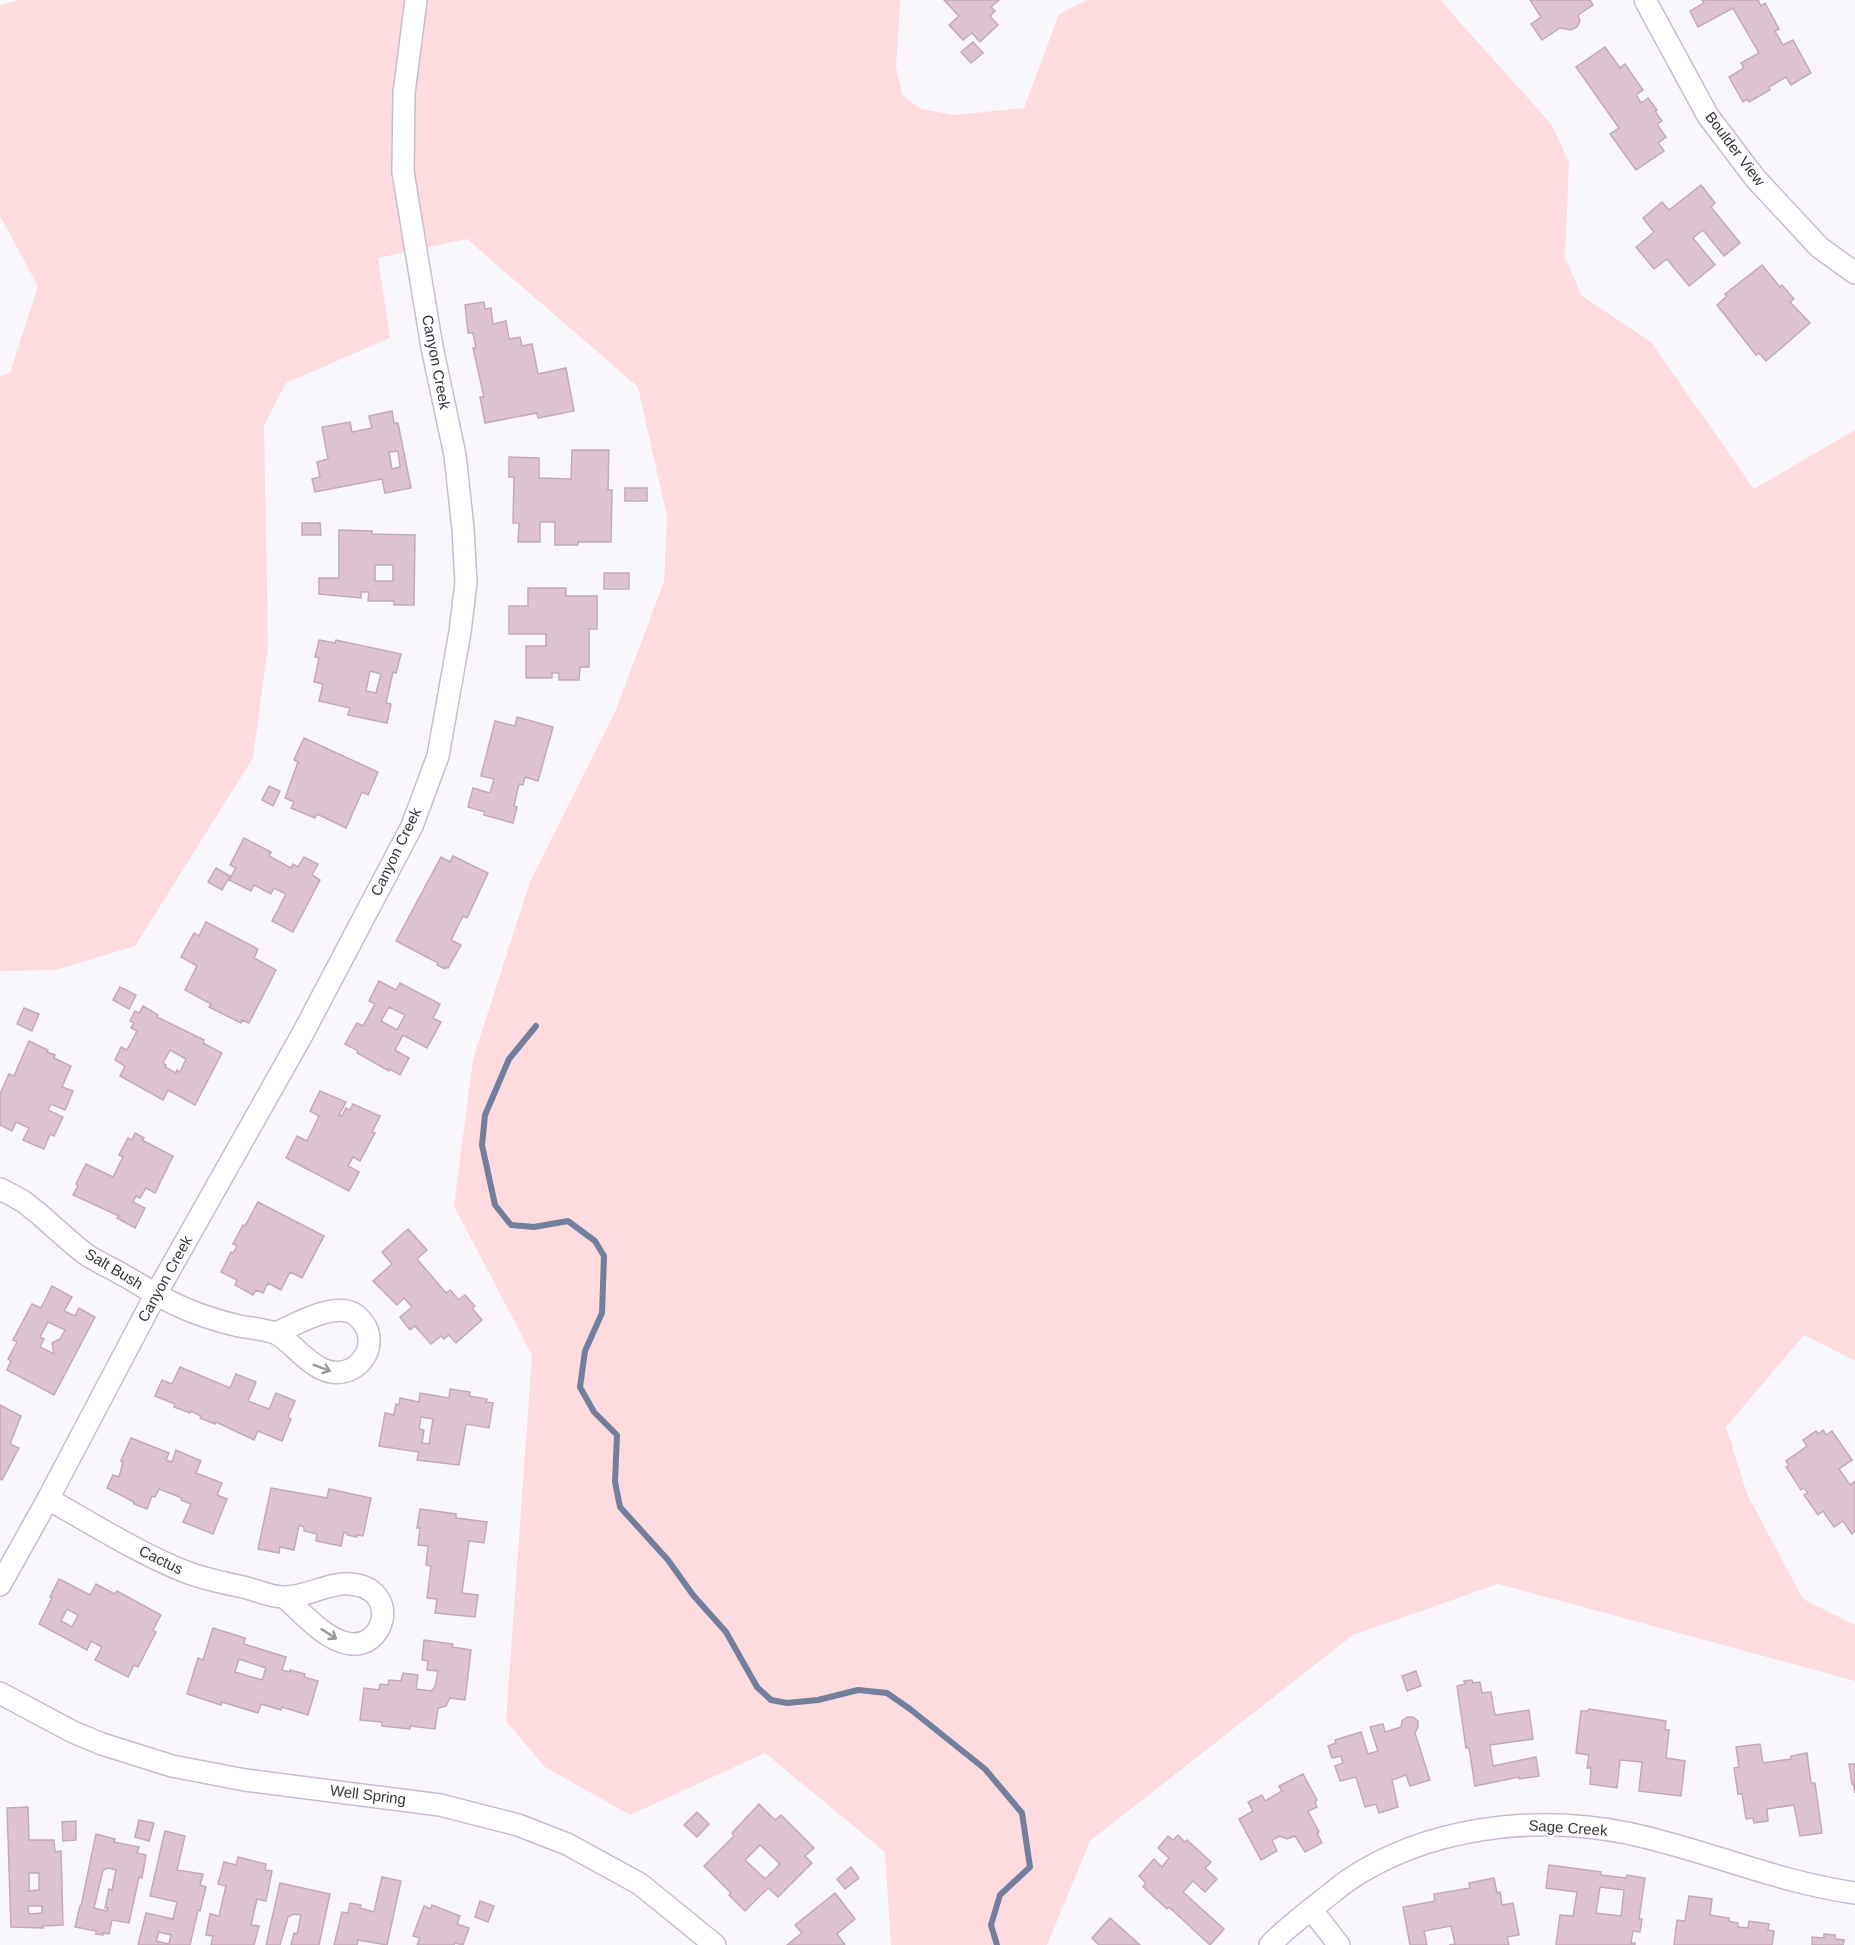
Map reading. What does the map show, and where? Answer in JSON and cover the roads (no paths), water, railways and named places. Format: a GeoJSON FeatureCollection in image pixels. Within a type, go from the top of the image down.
{"type":"FeatureCollection","features":[{"type":"Feature","properties":{"kind":"street","name":"Canyon Creek"},"geometry":{"type":"LineString","coordinates":[[0,1585],[156,1294],[330,983],[412,826],[438,756],[466,582],[455,455],[432,347],[403,172],[404,93],[416,0]]}},
{"type":"Feature","properties":{"kind":"street","name":"Boulder View"},"geometry":{"type":"LineString","coordinates":[[1645,0],[1708,116],[1755,178],[1819,247],[1855,273]]}},
{"type":"Feature","properties":{"kind":"street","name":"Salt Bush"},"geometry":{"type":"LineString","coordinates":[[0,1189],[24,1203],[88,1255],[180,1307],[218,1321],[276,1334]]}},
{"type":"Feature","properties":{"kind":"street","name":"Cactus"},"geometry":{"type":"LineString","coordinates":[[48,1499],[157,1560],[188,1573],[284,1597]]}},
{"type":"Feature","properties":{"kind":"street","name":"Well Spring"},"geometry":{"type":"LineString","coordinates":[[0,1693],[73,1732],[102,1744],[172,1766],[245,1780],[440,1805],[477,1813],[529,1829],[567,1844],[640,1884],[715,1945]]}},
{"type":"Feature","properties":{"kind":"street","name":"Sage Creek"},"geometry":{"type":"LineString","coordinates":[[1270,1945],[1282,1932],[1348,1881],[1387,1859],[1438,1839],[1490,1828],[1533,1824],[1576,1826],[1626,1833],[1676,1845],[1818,1888],[1855,1893]]}},
{"type":"Feature","properties":{"kind":"street"},"geometry":{"type":"LineString","coordinates":[[1311,1909],[1339,1945]]}},
{"type":"Feature","properties":{"kind":"waterway"},"geometry":{"type":"LineString","coordinates":[[536,1026],[509,1059],[485,1115],[482,1145],[495,1205],[511,1225],[534,1227],[568,1221],[595,1241],[604,1256],[602,1313],[585,1351],[580,1387],[594,1412],[617,1435],[615,1482],[620,1507],[668,1560],[693,1595],[726,1632],[757,1687],[771,1700],[787,1703],[818,1700],[858,1690],[887,1693],[985,1769],[1022,1813],[1030,1867],[1000,1895],[991,1925],[997,1945]]}}]}
